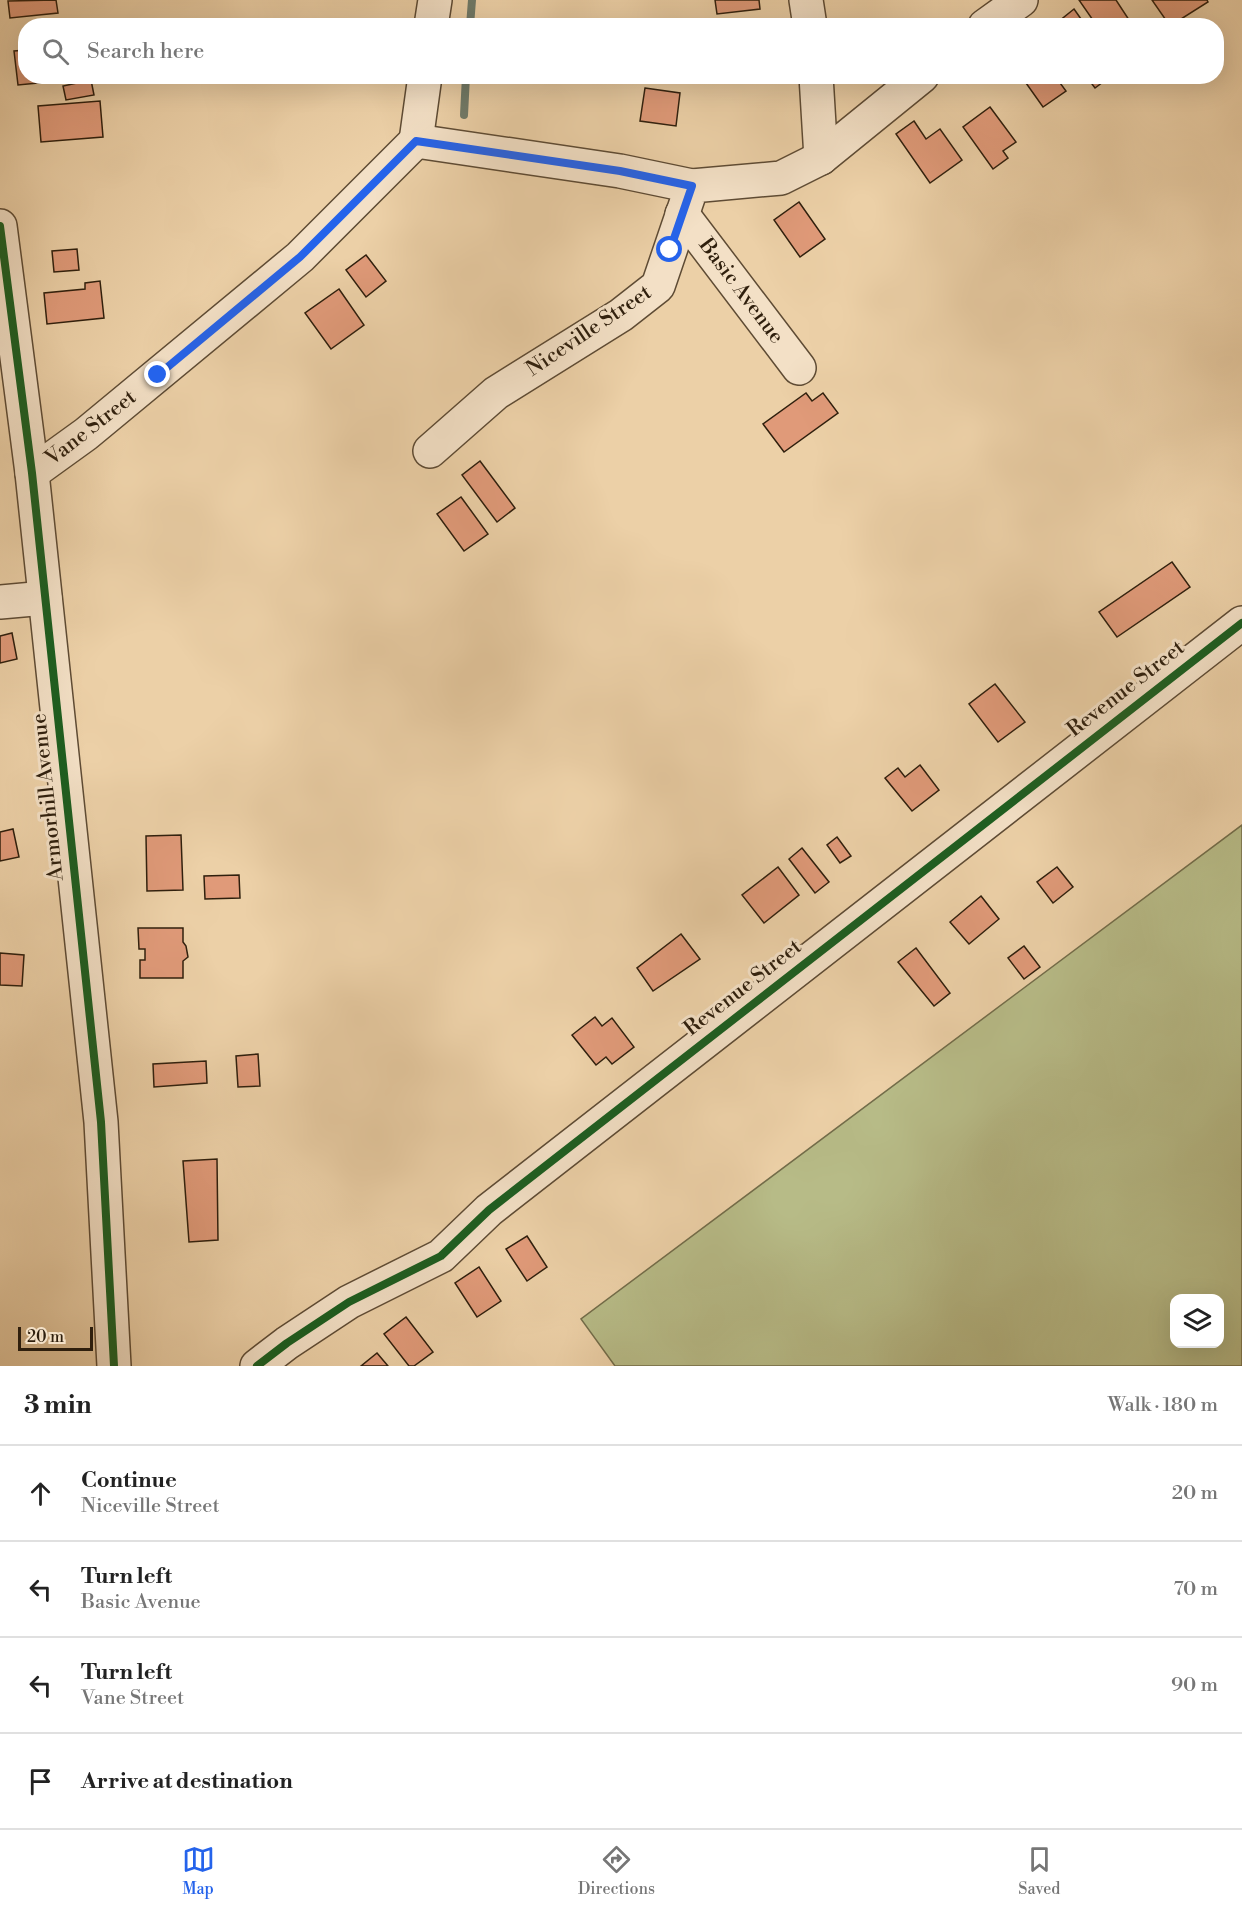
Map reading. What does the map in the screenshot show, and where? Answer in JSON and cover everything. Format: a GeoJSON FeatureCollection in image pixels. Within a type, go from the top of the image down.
{"type":"FeatureCollection","features":[{"type":"Feature","properties":{"kind":"street"},"geometry":{"type":"LineString","coordinates":[[432,18],[435,0]]}},
{"type":"Feature","properties":{"kind":"street"},"geometry":{"type":"LineString","coordinates":[[807,0],[809,18]]}},
{"type":"Feature","properties":{"kind":"street"},"geometry":{"type":"LineString","coordinates":[[424,84],[416,141],[620,171],[687,200],[781,178],[821,158],[912,84]]}},
{"type":"Feature","properties":{"kind":"street"},"geometry":{"type":"LineString","coordinates":[[816,84],[821,158]]}},
{"type":"Feature","properties":{"kind":"street","name":"Vane Street"},"geometry":{"type":"LineString","coordinates":[[32,473],[86,434],[300,257],[416,141]]}},
{"type":"Feature","properties":{"kind":"street","name":"Basic Avenue"},"geometry":{"type":"LineString","coordinates":[[687,200],[799,368]]}},
{"type":"Feature","properties":{"kind":"street","name":"Niceville Street"},"geometry":{"type":"LineString","coordinates":[[430,451],[496,393],[621,315],[658,286],[687,200]]}},
{"type":"Feature","properties":{"kind":"street","name":"Armorhill Avenue"},"geometry":{"type":"LineString","coordinates":[[0,226],[32,473],[101,1122],[114,1366]]}},
{"type":"Feature","properties":{"kind":"street"},"geometry":{"type":"LineString","coordinates":[[0,602],[45,598]]}},
{"type":"Feature","properties":{"kind":"street","name":"Revenue Street"},"geometry":{"type":"LineString","coordinates":[[257,1366],[349,1302],[441,1256],[489,1210],[1242,622]]}},
{"type":"Feature","properties":{"kind":"green space"},"geometry":{"type":"Polygon","coordinates":[[[1242,825],[1242,1366],[615,1366],[581,1319],[1242,825]]]}},
{"type":"Feature","properties":{"kind":"building"},"geometry":{"type":"Polygon","coordinates":[[[56,0],[58,13],[10,18],[8,1],[56,0]]]}},
{"type":"Feature","properties":{"kind":"building"},"geometry":{"type":"Polygon","coordinates":[[[715,0],[759,0],[760,9],[717,14],[715,0]]]}},
{"type":"Feature","properties":{"kind":"building"},"geometry":{"type":"Polygon","coordinates":[[[1079,0],[1116,0],[1128,18],[1091,18],[1079,0]]]}},
{"type":"Feature","properties":{"kind":"building"},"geometry":{"type":"Polygon","coordinates":[[[1152,0],[1207,0],[1208,2],[1183,18],[1164,18],[1152,0]]]}},
{"type":"Feature","properties":{"kind":"building"},"geometry":{"type":"Polygon","coordinates":[[[1074,9],[1080,18],[1063,18],[1074,9]]]}},
{"type":"Feature","properties":{"kind":"building"},"geometry":{"type":"Polygon","coordinates":[[[14,51],[18,51],[18,84],[28,84],[18,85],[14,51]]]}},
{"type":"Feature","properties":{"kind":"building"},"geometry":{"type":"Polygon","coordinates":[[[92,84],[94,95],[66,100],[63,86],[92,84]]]}},
{"type":"Feature","properties":{"kind":"building"},"geometry":{"type":"Polygon","coordinates":[[[1027,84],[1061,84],[1066,91],[1043,107],[1027,84]]]}},
{"type":"Feature","properties":{"kind":"building"},"geometry":{"type":"Polygon","coordinates":[[[645,88],[680,93],[676,126],[640,121],[645,88]]]}},
{"type":"Feature","properties":{"kind":"building"},"geometry":{"type":"Polygon","coordinates":[[[100,101],[103,137],[41,142],[38,106],[100,101]]]}},
{"type":"Feature","properties":{"kind":"building"},"geometry":{"type":"Polygon","coordinates":[[[990,107],[1016,142],[1003,151],[1008,158],[993,169],[963,127],[990,107]]]}},
{"type":"Feature","properties":{"kind":"building"},"geometry":{"type":"Polygon","coordinates":[[[914,121],[926,139],[940,129],[962,160],[930,183],[896,134],[914,121]]]}},
{"type":"Feature","properties":{"kind":"building"},"geometry":{"type":"Polygon","coordinates":[[[799,202],[825,239],[800,257],[774,220],[799,202]]]}},
{"type":"Feature","properties":{"kind":"building"},"geometry":{"type":"Polygon","coordinates":[[[77,249],[79,270],[54,272],[52,251],[77,249]]]}},
{"type":"Feature","properties":{"kind":"building"},"geometry":{"type":"Polygon","coordinates":[[[366,255],[386,281],[366,297],[346,270],[366,255]]]}},
{"type":"Feature","properties":{"kind":"building"},"geometry":{"type":"Polygon","coordinates":[[[100,281],[104,318],[47,324],[44,293],[85,289],[85,283],[100,281]]]}},
{"type":"Feature","properties":{"kind":"building"},"geometry":{"type":"Polygon","coordinates":[[[339,289],[364,325],[331,349],[305,313],[339,289]]]}},
{"type":"Feature","properties":{"kind":"building"},"geometry":{"type":"Polygon","coordinates":[[[806,393],[812,401],[823,393],[838,413],[784,452],[763,424],[806,393]]]}},
{"type":"Feature","properties":{"kind":"building"},"geometry":{"type":"Polygon","coordinates":[[[480,461],[515,508],[497,522],[462,475],[480,461]]]}},
{"type":"Feature","properties":{"kind":"building"},"geometry":{"type":"Polygon","coordinates":[[[461,497],[488,534],[464,551],[437,514],[461,497]]]}},
{"type":"Feature","properties":{"kind":"building"},"geometry":{"type":"Polygon","coordinates":[[[1172,562],[1190,587],[1117,637],[1099,612],[1172,562]]]}},
{"type":"Feature","properties":{"kind":"building"},"geometry":{"type":"Polygon","coordinates":[[[12,633],[17,659],[0,663],[0,636],[12,633]]]}},
{"type":"Feature","properties":{"kind":"building"},"geometry":{"type":"Polygon","coordinates":[[[995,684],[1025,722],[998,742],[969,704],[995,684]]]}},
{"type":"Feature","properties":{"kind":"building"},"geometry":{"type":"Polygon","coordinates":[[[920,765],[939,790],[912,811],[885,778],[898,768],[905,777],[920,765]]]}},
{"type":"Feature","properties":{"kind":"building"},"geometry":{"type":"Polygon","coordinates":[[[13,829],[19,857],[0,861],[0,832],[13,829]]]}},
{"type":"Feature","properties":{"kind":"building"},"geometry":{"type":"Polygon","coordinates":[[[181,835],[183,890],[147,891],[146,836],[181,835]]]}},
{"type":"Feature","properties":{"kind":"building"},"geometry":{"type":"Polygon","coordinates":[[[837,837],[851,856],[840,863],[827,845],[837,837]]]}},
{"type":"Feature","properties":{"kind":"building"},"geometry":{"type":"Polygon","coordinates":[[[802,848],[829,882],[815,893],[789,859],[802,848]]]}},
{"type":"Feature","properties":{"kind":"building"},"geometry":{"type":"Polygon","coordinates":[[[778,867],[799,895],[764,923],[742,895],[778,867]]]}},
{"type":"Feature","properties":{"kind":"building"},"geometry":{"type":"Polygon","coordinates":[[[1057,867],[1073,887],[1053,903],[1037,882],[1057,867]]]}},
{"type":"Feature","properties":{"kind":"building"},"geometry":{"type":"Polygon","coordinates":[[[239,875],[240,898],[205,899],[204,876],[239,875]]]}},
{"type":"Feature","properties":{"kind":"building"},"geometry":{"type":"Polygon","coordinates":[[[981,896],[999,919],[969,944],[950,922],[981,896]]]}},
{"type":"Feature","properties":{"kind":"building"},"geometry":{"type":"Polygon","coordinates":[[[138,928],[183,928],[183,942],[188,957],[183,961],[183,978],[140,978],[140,960],[145,960],[145,949],[139,949],[138,928]]]}},
{"type":"Feature","properties":{"kind":"building"},"geometry":{"type":"Polygon","coordinates":[[[681,934],[700,959],[653,991],[637,968],[681,934]]]}},
{"type":"Feature","properties":{"kind":"building"},"geometry":{"type":"Polygon","coordinates":[[[1024,946],[1040,967],[1024,979],[1008,958],[1024,946]]]}},
{"type":"Feature","properties":{"kind":"building"},"geometry":{"type":"Polygon","coordinates":[[[916,948],[950,993],[934,1006],[898,962],[916,948]]]}},
{"type":"Feature","properties":{"kind":"building"},"geometry":{"type":"Polygon","coordinates":[[[0,953],[24,955],[22,986],[0,985],[0,953]]]}},
{"type":"Feature","properties":{"kind":"building"},"geometry":{"type":"Polygon","coordinates":[[[595,1017],[602,1026],[612,1018],[634,1047],[612,1064],[606,1057],[596,1065],[572,1035],[595,1017]]]}},
{"type":"Feature","properties":{"kind":"building"},"geometry":{"type":"Polygon","coordinates":[[[258,1054],[260,1086],[238,1087],[236,1056],[258,1054]]]}},
{"type":"Feature","properties":{"kind":"building"},"geometry":{"type":"Polygon","coordinates":[[[206,1061],[207,1083],[154,1087],[153,1064],[206,1061]]]}},
{"type":"Feature","properties":{"kind":"building"},"geometry":{"type":"Polygon","coordinates":[[[217,1159],[218,1240],[189,1242],[183,1161],[217,1159]]]}},
{"type":"Feature","properties":{"kind":"building"},"geometry":{"type":"Polygon","coordinates":[[[527,1236],[547,1267],[527,1281],[506,1249],[527,1236]]]}},
{"type":"Feature","properties":{"kind":"building"},"geometry":{"type":"Polygon","coordinates":[[[479,1267],[501,1301],[477,1317],[455,1283],[479,1267]]]}},
{"type":"Feature","properties":{"kind":"building"},"geometry":{"type":"Polygon","coordinates":[[[406,1317],[433,1352],[414,1366],[409,1366],[384,1334],[406,1317]]]}},
{"type":"Feature","properties":{"kind":"building"},"geometry":{"type":"Polygon","coordinates":[[[377,1353],[388,1366],[361,1366],[377,1353]]]}},
{"type":"Feature","properties":{"kind":"waterway"},"geometry":{"type":"LineString","coordinates":[[471,18],[472,0]]}},
{"type":"Feature","properties":{"kind":"waterway"},"geometry":{"type":"LineString","coordinates":[[464,115],[466,84]]}},
{"type":"Feature","properties":{"kind":"cycle path"},"geometry":{"type":"LineString","coordinates":[[0,226],[32,473],[101,1122],[114,1366]]}},
{"type":"Feature","properties":{"kind":"cycle path"},"geometry":{"type":"LineString","coordinates":[[257,1366],[349,1302],[441,1256],[489,1210],[1242,623]]}},
{"type":"Feature","properties":{"kind":"route"},"geometry":{"type":"LineString","coordinates":[[158,375],[300,257],[416,141],[620,171],[692,186],[670,250]]}}]}
